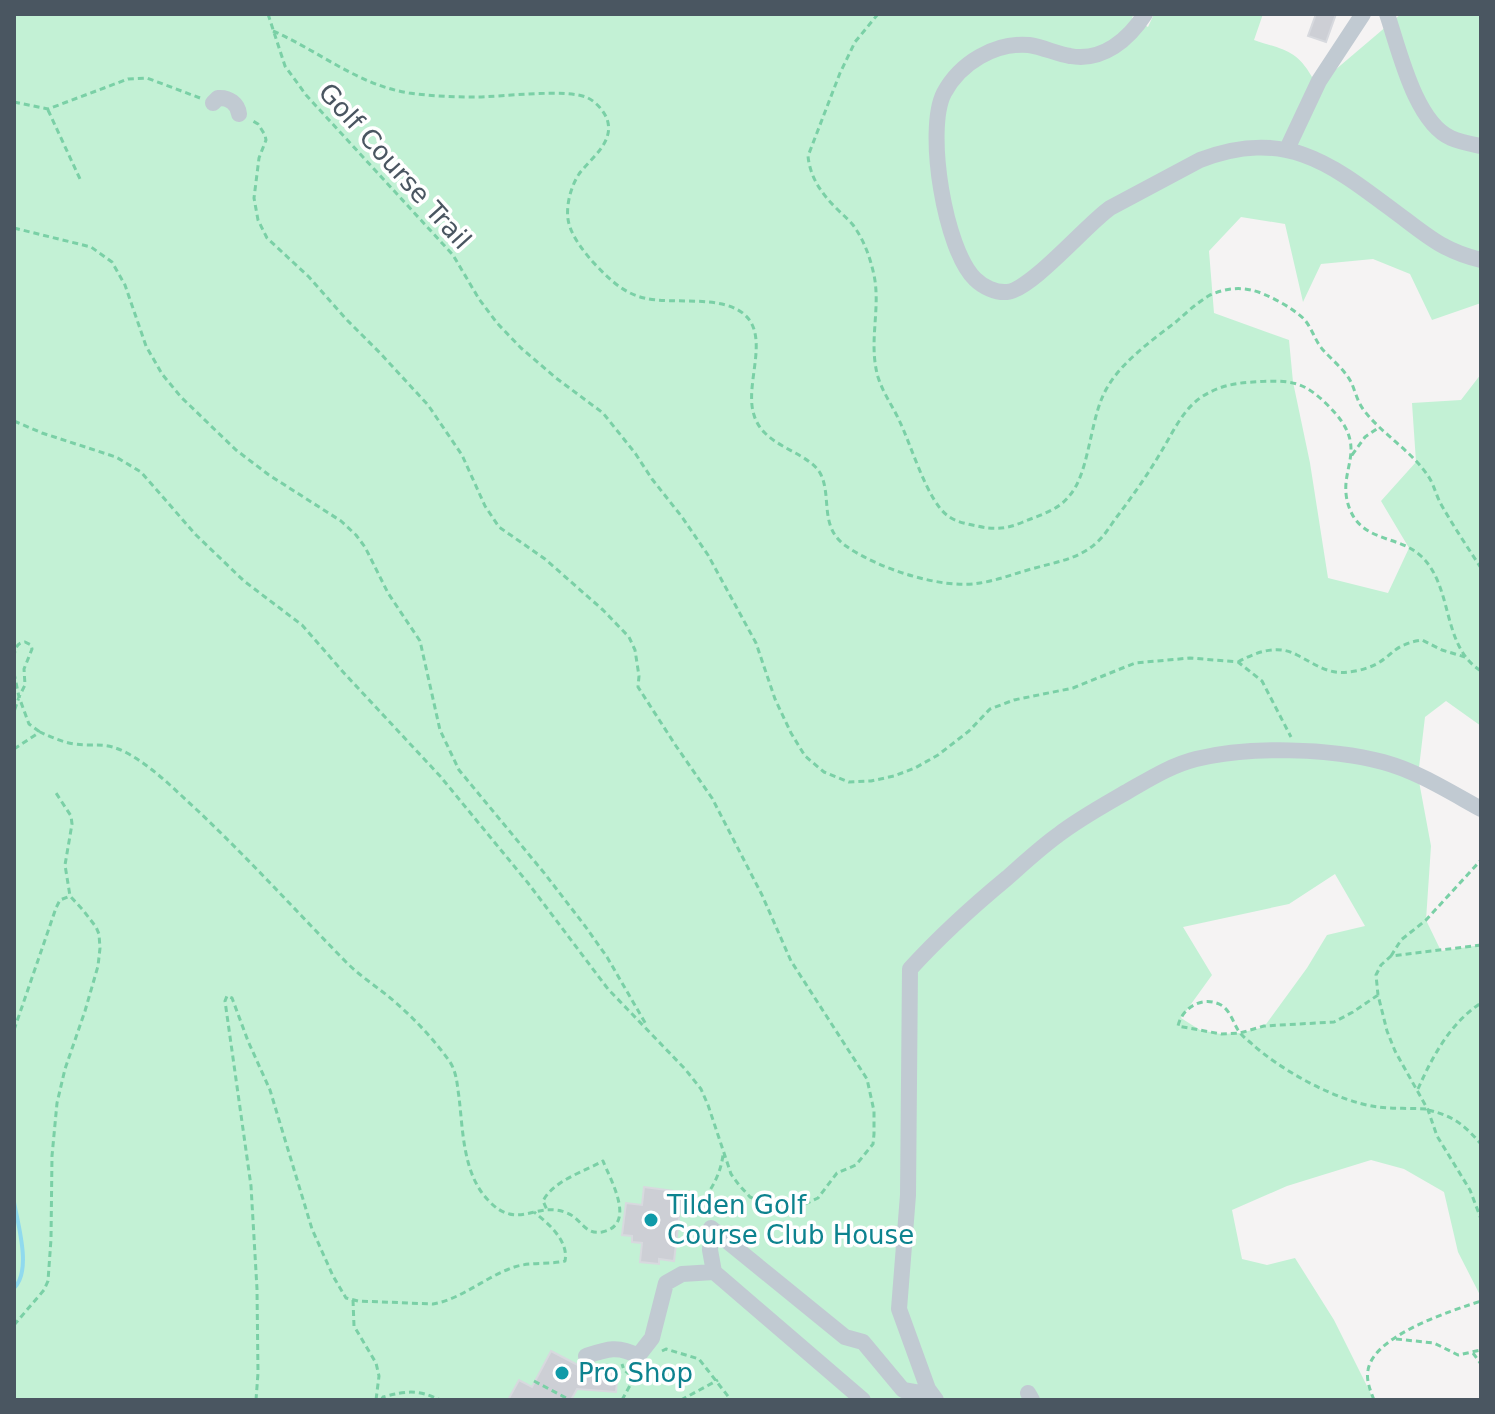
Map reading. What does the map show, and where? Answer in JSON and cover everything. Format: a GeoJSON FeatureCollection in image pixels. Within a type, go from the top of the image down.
{"type":"FeatureCollection","features":[{"type":"Feature","properties":{"kind":"street"},"geometry":{"type":"LineString","coordinates":[[1145,14],[1121,43],[1098,54],[1072,57],[1032,46],[1011,46],[982,56],[950,83],[937,115],[936,158],[953,237],[974,279],[990,289],[1016,291],[1103,213],[1124,200],[1200,160],[1248,148],[1287,149],[1312,157],[1342,173],[1449,250],[1481,260]]}},
{"type":"Feature","properties":{"kind":"street"},"geometry":{"type":"LineString","coordinates":[[1287,149],[1319,81],[1363,14]]}},
{"type":"Feature","properties":{"kind":"street"},"geometry":{"type":"LineString","coordinates":[[1387,14],[1412,90],[1427,117],[1448,137],[1481,146]]}},
{"type":"Feature","properties":{"kind":"street"},"geometry":{"type":"LineString","coordinates":[[213,103],[218,98],[226,99],[236,104],[239,114]]}},
{"type":"Feature","properties":{"kind":"street"},"geometry":{"type":"LineString","coordinates":[[863,1400],[714,1272],[710,1250],[711,1228],[845,1337],[863,1342],[903,1390],[932,1394],[899,1309],[908,1195],[910,969],[930,946],[1059,834],[1163,772],[1193,760],[1218,755],[1298,751],[1356,756],[1386,763],[1418,776],[1481,809]]}},
{"type":"Feature","properties":{"kind":"street"},"geometry":{"type":"LineString","coordinates":[[586,1356],[611,1348],[633,1353],[652,1338],[666,1283],[682,1274],[714,1272]]}},
{"type":"Feature","properties":{"kind":"path","name":"Golf Course Trail"},"geometry":{"type":"LineString","coordinates":[[268,14],[285,66],[306,95],[453,255],[497,323],[556,378],[603,413],[682,517],[708,555],[756,643],[775,699],[791,733],[805,756],[824,772],[849,782],[871,781],[915,768],[969,731],[990,709],[1014,700],[1073,688],[1135,663],[1190,658],[1238,662]]}},
{"type":"Feature","properties":{"kind":"path"},"geometry":{"type":"LineString","coordinates":[[878,14],[855,42],[840,73],[808,156],[809,168],[821,191],[851,222],[870,257],[875,279],[873,349],[877,375],[935,502],[948,516],[965,524],[993,530],[1011,527],[1058,507],[1075,489],[1093,421],[1110,384],[1135,354],[1200,302],[1228,289],[1238,288],[1266,294],[1302,317],[1321,348],[1346,374],[1361,406],[1378,428],[1416,462],[1429,479],[1440,504],[1481,568]]}},
{"type":"Feature","properties":{"kind":"path"},"geometry":{"type":"LineString","coordinates":[[273,31],[352,75],[401,91],[475,97],[569,93],[589,98],[602,109],[609,122],[608,138],[577,177],[569,197],[567,216],[572,233],[596,265],[628,292],[643,298],[673,302],[717,302],[745,315],[757,343],[750,398],[757,424],[776,443],[818,471],[823,479],[834,535],[845,546],[886,567],[940,583],[975,584],[1081,555],[1100,541],[1144,480],[1179,421],[1200,398],[1232,383],[1293,382],[1310,389],[1328,406],[1351,437],[1352,455],[1345,489],[1351,512],[1375,536],[1420,554],[1435,575],[1445,597],[1465,657],[1481,671]]}},
{"type":"Feature","properties":{"kind":"path"},"geometry":{"type":"LineString","coordinates":[[14,102],[48,109],[128,79],[147,78],[213,103]]}},
{"type":"Feature","properties":{"kind":"path"},"geometry":{"type":"LineString","coordinates":[[48,109],[80,179]]}},
{"type":"Feature","properties":{"kind":"path"},"geometry":{"type":"LineString","coordinates":[[14,228],[91,247],[106,256],[122,279],[146,346],[162,374],[181,397],[236,450],[341,521],[356,535],[388,593],[420,641],[440,730],[459,770],[585,926],[607,957],[644,1023],[701,1089],[731,1174],[750,1197],[773,1207],[797,1206],[812,1201],[822,1194],[837,1173],[859,1162],[873,1144],[874,1111],[867,1079],[791,961],[762,895],[712,798],[638,687],[635,650],[629,637],[545,559],[499,527],[485,506],[462,455],[428,405],[309,277],[267,238],[258,220],[254,198],[265,135],[258,124],[239,114]]}},
{"type":"Feature","properties":{"kind":"path"},"geometry":{"type":"LineString","coordinates":[[14,421],[116,457],[141,472],[196,535],[244,581],[302,625],[440,776],[608,989],[660,1041]]}},
{"type":"Feature","properties":{"kind":"path"},"geometry":{"type":"LineString","coordinates":[[1352,455],[1365,437],[1378,428]]}},
{"type":"Feature","properties":{"kind":"path"},"geometry":{"type":"LineString","coordinates":[[1298,751],[1262,681],[1238,662],[1257,651],[1276,651],[1294,653],[1314,666],[1333,672],[1351,672],[1383,661],[1392,651],[1422,640],[1465,657]]}},
{"type":"Feature","properties":{"kind":"path"},"geometry":{"type":"LineString","coordinates":[[14,657],[19,644],[25,642],[31,645],[24,669],[25,685],[14,712]]}},
{"type":"Feature","properties":{"kind":"path"},"geometry":{"type":"LineString","coordinates":[[14,673],[29,724],[58,740],[76,744],[105,744],[129,754],[156,773],[235,846],[353,969],[410,1015],[452,1066],[457,1078],[466,1152],[475,1181],[498,1209],[513,1215],[547,1210],[568,1213],[590,1232],[614,1228],[620,1208],[603,1161],[550,1191],[543,1201],[547,1210]]}},
{"type":"Feature","properties":{"kind":"path"},"geometry":{"type":"LineString","coordinates":[[14,749],[40,732]]}},
{"type":"Feature","properties":{"kind":"path"},"geometry":{"type":"LineString","coordinates":[[14,1325],[48,1281],[57,1103],[99,957],[100,941],[96,927],[70,896],[65,865],[71,816],[56,793]]}},
{"type":"Feature","properties":{"kind":"path"},"geometry":{"type":"LineString","coordinates":[[1481,860],[1426,920],[1401,940],[1376,975],[1378,995],[1395,1051],[1428,1109],[1437,1136],[1470,1190],[1481,1219]]}},
{"type":"Feature","properties":{"kind":"path"},"geometry":{"type":"LineString","coordinates":[[14,1030],[56,908],[60,900],[70,896]]}},
{"type":"Feature","properties":{"kind":"path"},"geometry":{"type":"LineString","coordinates":[[1391,956],[1481,945]]}},
{"type":"Feature","properties":{"kind":"path"},"geometry":{"type":"LineString","coordinates":[[1378,995],[1334,1022],[1264,1026],[1240,1033],[1221,1034],[1178,1026],[1180,1017],[1192,1005],[1203,1002],[1220,1004],[1231,1015],[1240,1033],[1272,1061],[1334,1094],[1376,1107],[1428,1109],[1442,1113],[1464,1125],[1481,1144]]}},
{"type":"Feature","properties":{"kind":"path"},"geometry":{"type":"LineString","coordinates":[[256,1400],[258,1318],[251,1186],[225,1000],[227,996],[232,998],[270,1090],[312,1229],[346,1298],[433,1304],[460,1295],[515,1267],[565,1261],[566,1251],[559,1239],[534,1212]]}},
{"type":"Feature","properties":{"kind":"path"},"geometry":{"type":"LineString","coordinates":[[1417,1090],[1456,1024],[1481,1003]]}},
{"type":"Feature","properties":{"kind":"path"},"geometry":{"type":"LineString","coordinates":[[694,1214],[713,1185],[723,1151]]}},
{"type":"Feature","properties":{"kind":"path"},"geometry":{"type":"LineString","coordinates":[[353,1300],[354,1326],[376,1363],[379,1400]]}},
{"type":"Feature","properties":{"kind":"path"},"geometry":{"type":"LineString","coordinates":[[1374,1400],[1368,1380],[1373,1356],[1414,1325],[1481,1301]]}},
{"type":"Feature","properties":{"kind":"path"},"geometry":{"type":"LineString","coordinates":[[1394,1339],[1434,1343],[1458,1355],[1481,1350]]}},
{"type":"Feature","properties":{"kind":"path"},"geometry":{"type":"LineString","coordinates":[[622,1400],[634,1378],[622,1364],[633,1353],[666,1349],[699,1359],[731,1400]]}},
{"type":"Feature","properties":{"kind":"path"},"geometry":{"type":"LineString","coordinates":[[1473,1353],[1481,1364]]}},
{"type":"Feature","properties":{"kind":"path"},"geometry":{"type":"LineString","coordinates":[[681,1400],[718,1380]]}},
{"type":"Feature","properties":{"kind":"path"},"geometry":{"type":"LineString","coordinates":[[534,1381],[570,1400]]}},
{"type":"Feature","properties":{"kind":"path"},"geometry":{"type":"LineString","coordinates":[[379,1400],[405,1391],[424,1393],[440,1400]]}},
{"type":"Feature","properties":{"kind":"green space"},"geometry":{"type":"Polygon","coordinates":[[[14,14],[1134,14],[1132,18],[1148,27],[1154,14],[1263,14],[1254,40],[1294,56],[1312,77],[1328,76],[1401,14],[1481,14],[1481,303],[1432,320],[1410,274],[1373,259],[1321,264],[1303,302],[1285,224],[1241,217],[1209,251],[1214,313],[1289,340],[1293,382],[1310,463],[1328,578],[1388,593],[1409,548],[1381,501],[1416,462],[1412,403],[1461,400],[1481,374],[1481,726],[1446,701],[1425,717],[1418,776],[1431,846],[1426,920],[1441,951],[1481,945],[1481,1297],[1458,1252],[1444,1192],[1404,1169],[1371,1160],[1287,1186],[1232,1210],[1242,1259],[1267,1265],[1295,1258],[1334,1320],[1374,1400],[14,1400],[14,14]],[[1335,874],[1289,904],[1183,927],[1212,975],[1181,1018],[1200,1030],[1221,1034],[1264,1027],[1327,935],[1365,926],[1335,874]]]}},
{"type":"Feature","properties":{"kind":"building"},"geometry":{"type":"Polygon","coordinates":[[[1316,14],[1336,14],[1326,42],[1308,36],[1316,14]]]}},
{"type":"Feature","properties":{"kind":"building","name":"Tilden Golf Course Club House"},"geometry":{"type":"Polygon","coordinates":[[[644,1187],[682,1192],[674,1261],[659,1259],[659,1264],[640,1262],[642,1243],[632,1242],[632,1236],[622,1235],[626,1203],[642,1205],[644,1187]]]}},
{"type":"Feature","properties":{"kind":"building"},"geometry":{"type":"Polygon","coordinates":[[[551,1351],[595,1374],[595,1368],[618,1370],[616,1392],[577,1389],[571,1400],[508,1400],[519,1380],[532,1387],[551,1351]]]}},
{"type":"Feature","properties":{"kind":"waterway"},"geometry":{"type":"LineString","coordinates":[[14,1202],[23,1259],[22,1271],[14,1288]]}},
{"type":"Feature","properties":{"kind":"place","name":"Tilden Golf Course Club House"},"geometry":{"type":"Point","coordinates":[651,1220]}},
{"type":"Feature","properties":{"kind":"place","name":"Pro Shop"},"geometry":{"type":"Point","coordinates":[562,1373]}}]}
